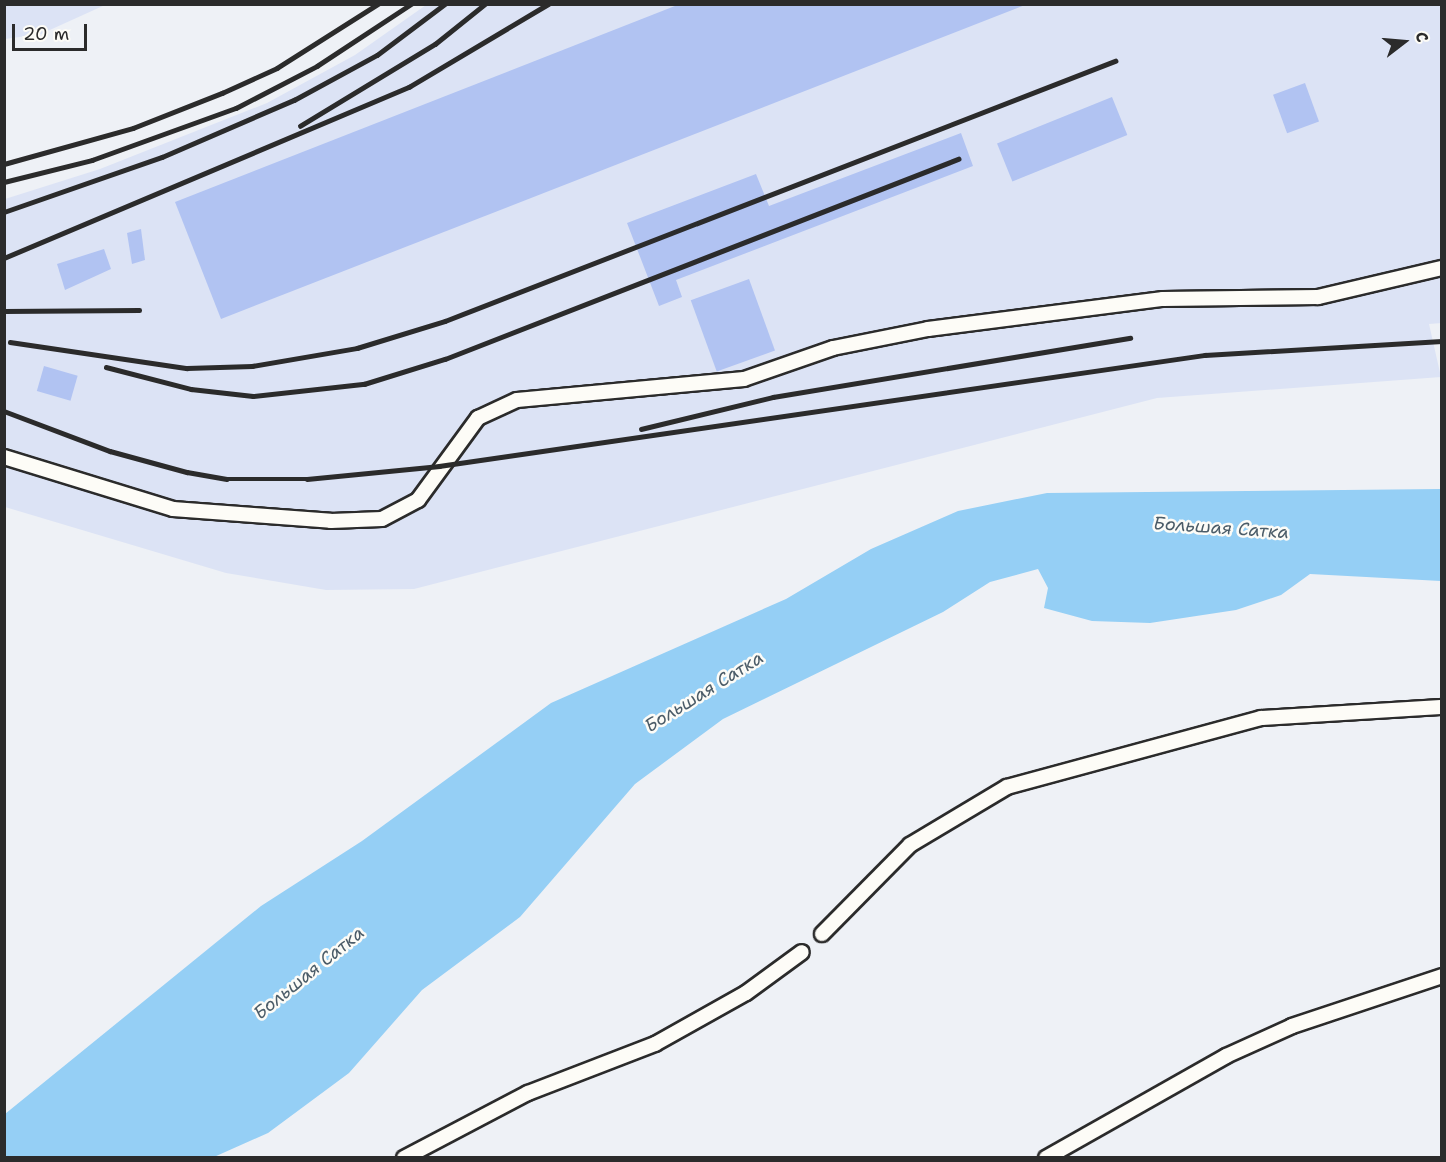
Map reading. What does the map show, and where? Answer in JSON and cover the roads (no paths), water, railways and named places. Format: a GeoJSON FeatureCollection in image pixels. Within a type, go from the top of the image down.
{"type":"FeatureCollection","features":[{"type":"Feature","properties":{"kind":"lane"},"geometry":{"type":"LineString","coordinates":[[4,457],[173,509],[331,521],[382,519],[418,500],[478,418],[518,400],[744,380],[833,348],[928,329],[1163,299],[1318,297],[1442,268]]}},
{"type":"Feature","properties":{"kind":"lane"},"geometry":{"type":"LineString","coordinates":[[822,934],[910,845],[1007,787],[1261,718],[1442,707]]}},
{"type":"Feature","properties":{"kind":"lane"},"geometry":{"type":"LineString","coordinates":[[404,1158],[528,1093],[655,1044],[746,993],[802,952]]}},
{"type":"Feature","properties":{"kind":"lane"},"geometry":{"type":"LineString","coordinates":[[1046,1158],[1226,1056],[1292,1026],[1442,976]]}},
{"type":"Feature","properties":{"kind":"water","name":"Большая Сатка"},"geometry":{"type":"Polygon","coordinates":[[[1441,489],[1441,581],[1310,574],[1281,595],[1236,610],[1150,623],[1092,621],[1044,608],[1048,588],[1038,569],[990,582],[943,612],[723,719],[635,784],[520,917],[422,990],[349,1073],[268,1133],[214,1157],[5,1157],[5,1114],[261,906],[362,841],[551,703],[786,599],[871,549],[958,511],[1047,493],[1441,489]]]}},
{"type":"Feature","properties":{"kind":"railway"},"geometry":{"type":"LineString","coordinates":[[4,164],[133,128],[222,93],[277,68],[378,4]]}},
{"type":"Feature","properties":{"kind":"railway"},"geometry":{"type":"LineString","coordinates":[[4,182],[92,160],[236,108],[317,66],[411,4]]}},
{"type":"Feature","properties":{"kind":"railway"},"geometry":{"type":"LineString","coordinates":[[4,212],[162,157],[294,100],[377,55],[445,4]]}},
{"type":"Feature","properties":{"kind":"railway"},"geometry":{"type":"LineString","coordinates":[[300,126],[435,44],[485,4]]}},
{"type":"Feature","properties":{"kind":"railway"},"geometry":{"type":"LineString","coordinates":[[4,258],[409,87],[548,4]]}},
{"type":"Feature","properties":{"kind":"railway"},"geometry":{"type":"LineString","coordinates":[[10,342],[187,368],[252,366],[357,348],[445,321],[1115,61]]}},
{"type":"Feature","properties":{"kind":"railway"},"geometry":{"type":"LineString","coordinates":[[106,367],[191,389],[253,396],[364,384],[445,359],[958,159]]}},
{"type":"Feature","properties":{"kind":"railway"},"geometry":{"type":"LineString","coordinates":[[4,311],[139,310]]}},
{"type":"Feature","properties":{"kind":"railway"},"geometry":{"type":"LineString","coordinates":[[641,429],[773,397],[1130,338]]}},
{"type":"Feature","properties":{"kind":"railway"},"geometry":{"type":"LineString","coordinates":[[4,411],[110,451],[187,472],[226,479],[307,479],[439,466],[1205,355],[1442,341]]}}]}
